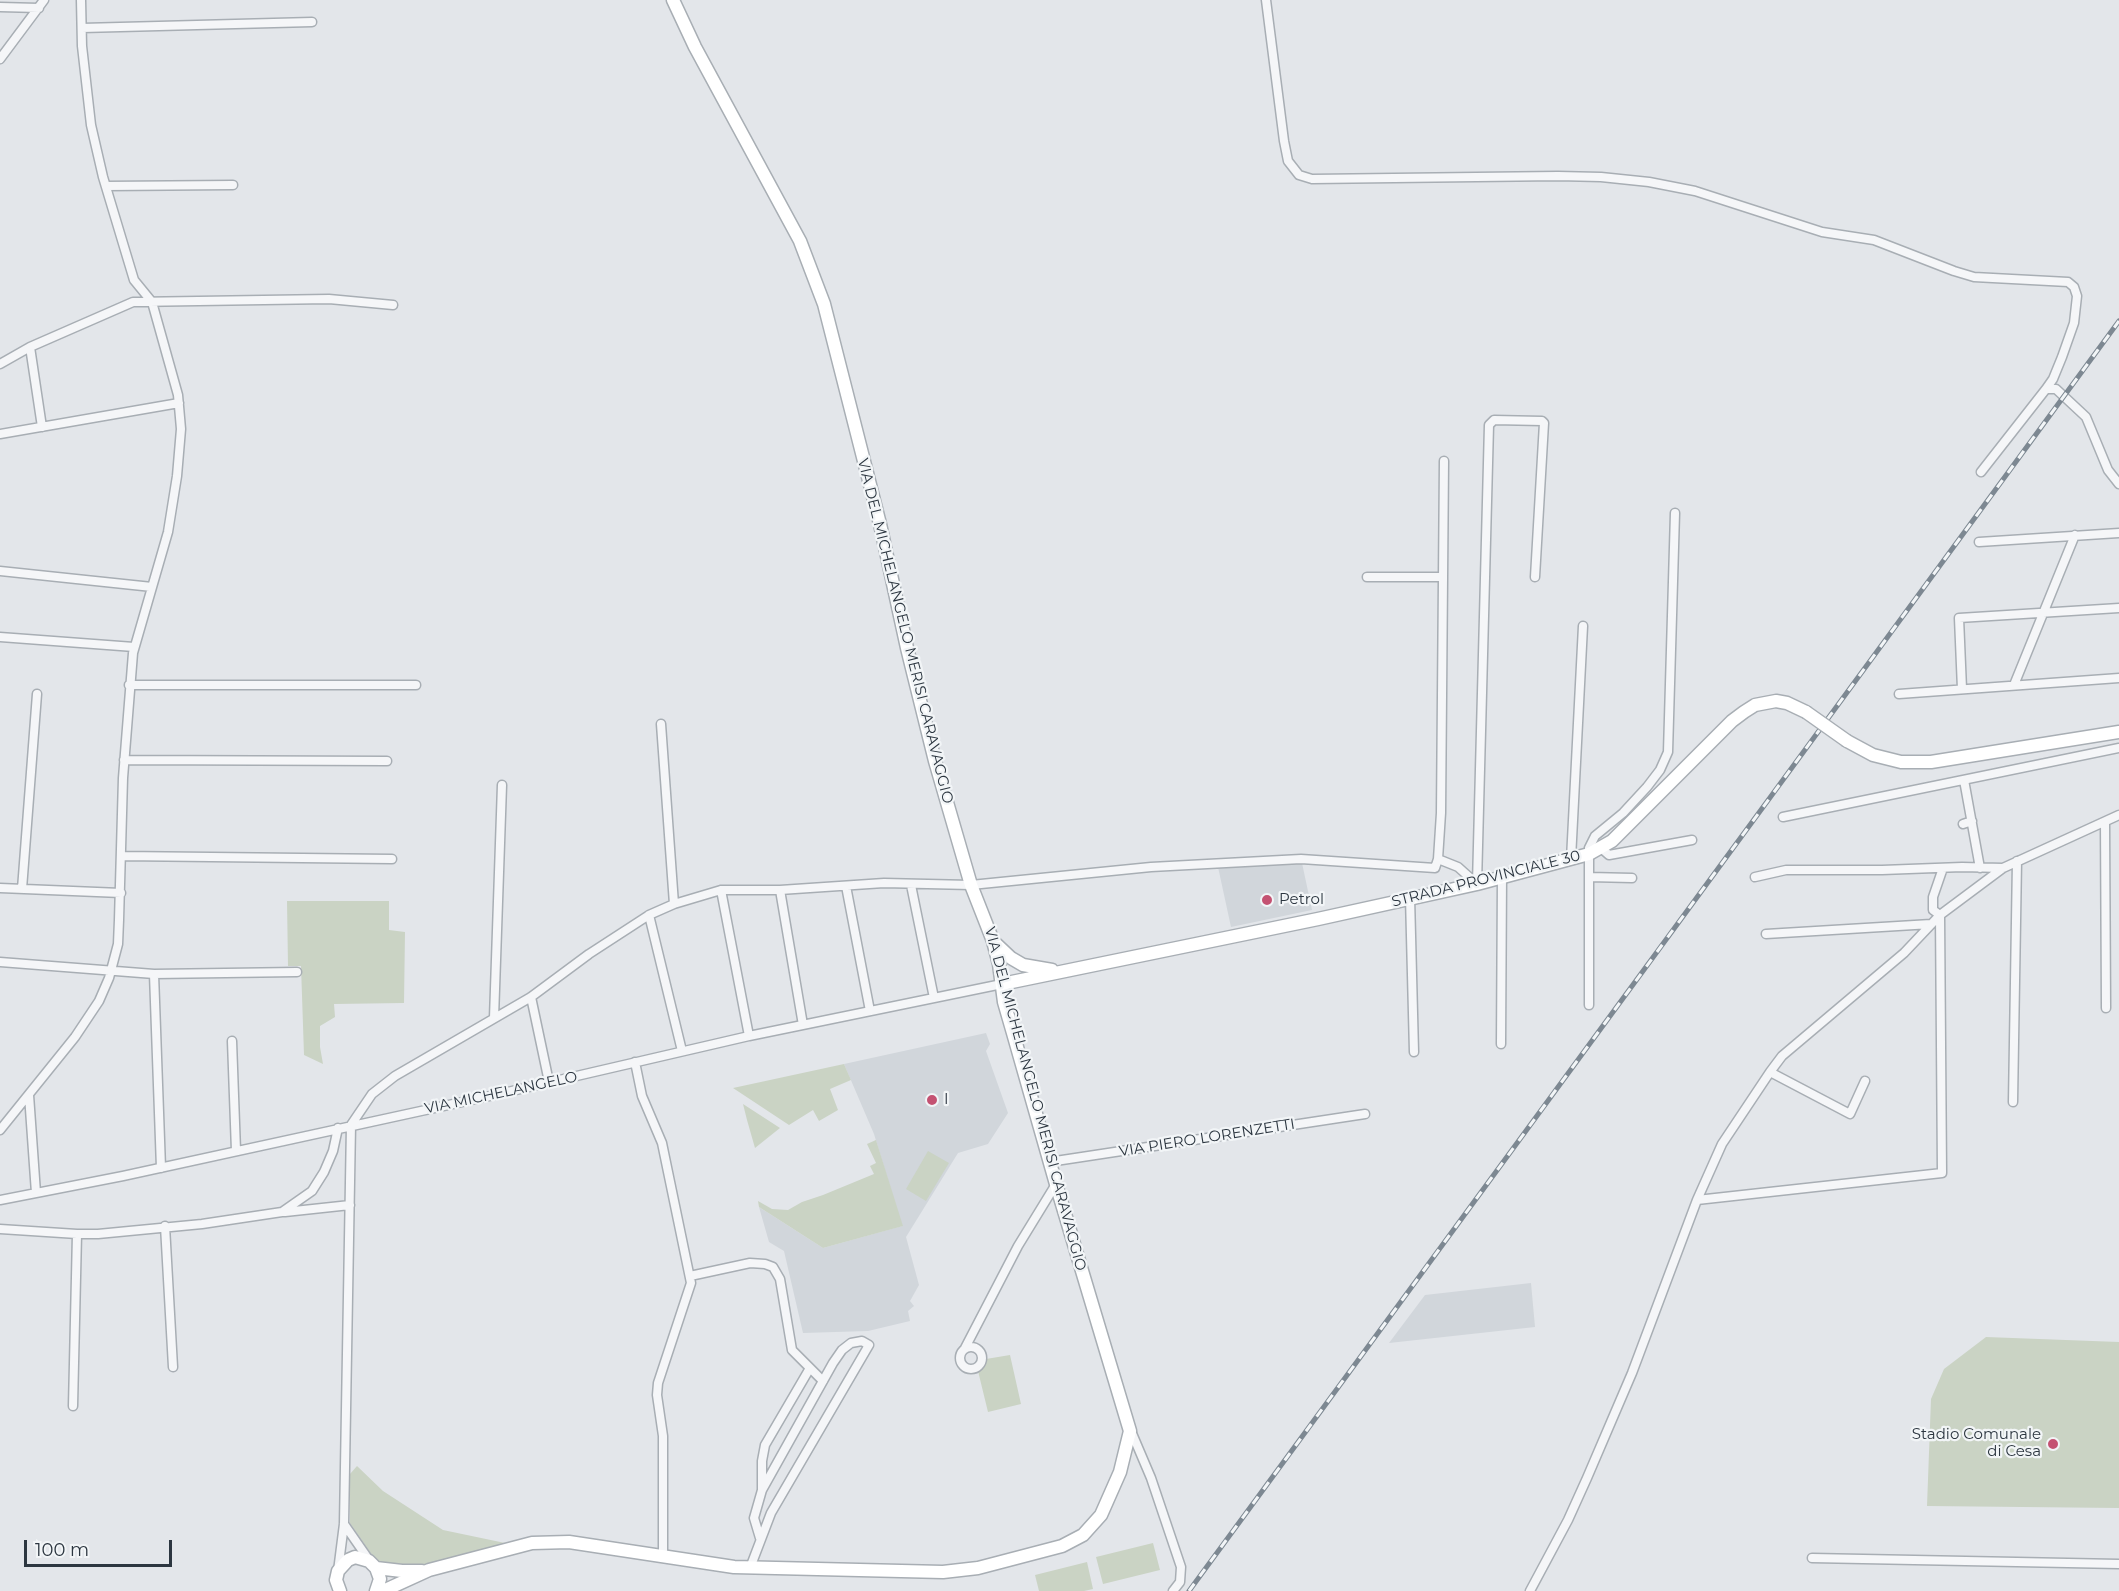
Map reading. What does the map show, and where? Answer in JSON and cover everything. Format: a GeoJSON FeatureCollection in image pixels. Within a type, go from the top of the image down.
{"type":"FeatureCollection","features":[{"type":"Feature","properties":{"kind":"street"},"geometry":{"type":"LineString","coordinates":[[2,1126],[75,1037],[99,1001],[118,944],[124,759],[129,685],[134,647],[168,532],[177,476],[181,429],[178,395],[152,302],[134,280],[106,186],[91,125],[82,46],[81,0]]}},
{"type":"Feature","properties":{"kind":"street","name":"VIA DEL MICHELANGELO MERISI CARAVAGGIO"},"geometry":{"type":"LineString","coordinates":[[673,0],[695,47],[800,241],[824,303],[880,524],[918,693],[971,885],[993,941],[1004,1002],[1049,1162],[1130,1431]]}},
{"type":"Feature","properties":{"kind":"street"},"geometry":{"type":"LineString","coordinates":[[1266,0],[1284,141],[1288,160],[1299,175],[1312,179],[1558,176],[1602,177],[1649,182],[1695,191],[1822,232],[1874,240],[1974,277],[2068,282],[2074,287],[2077,296],[2074,324],[2053,379],[1981,472]]}},
{"type":"Feature","properties":{"kind":"street"},"geometry":{"type":"LineString","coordinates":[[0,7],[42,4]]}},
{"type":"Feature","properties":{"kind":"street"},"geometry":{"type":"LineString","coordinates":[[0,58],[42,4]]}},
{"type":"Feature","properties":{"kind":"street"},"geometry":{"type":"LineString","coordinates":[[82,28],[312,21]]}},
{"type":"Feature","properties":{"kind":"street"},"geometry":{"type":"LineString","coordinates":[[106,186],[232,185]]}},
{"type":"Feature","properties":{"kind":"street"},"geometry":{"type":"LineString","coordinates":[[0,364],[30,347],[133,302],[330,300],[393,304]]}},
{"type":"Feature","properties":{"kind":"street"},"geometry":{"type":"LineString","coordinates":[[30,347],[42,427]]}},
{"type":"Feature","properties":{"kind":"street"},"geometry":{"type":"LineString","coordinates":[[2046,389],[2056,389],[2086,417],[2108,470],[2119,484]]}},
{"type":"Feature","properties":{"kind":"street"},"geometry":{"type":"LineString","coordinates":[[0,434],[179,403]]}},
{"type":"Feature","properties":{"kind":"street"},"geometry":{"type":"LineString","coordinates":[[1477,884],[1490,425],[1494,420],[1542,421],[1544,423],[1535,577]]}},
{"type":"Feature","properties":{"kind":"street"},"geometry":{"type":"LineString","coordinates":[[336,1583],[344,1524],[351,1125],[372,1094],[395,1076],[531,997],[649,915],[674,904],[721,890],[780,890],[884,883],[971,885],[1151,867],[1301,859],[1435,868],[1438,859],[1441,813],[1444,461]]}},
{"type":"Feature","properties":{"kind":"street"},"geometry":{"type":"LineString","coordinates":[[1589,1005],[1589,848],[1595,836],[1623,813],[1641,794],[1660,770],[1668,752],[1675,513]]}},
{"type":"Feature","properties":{"kind":"street"},"geometry":{"type":"LineString","coordinates":[[1979,542],[2119,532]]}},
{"type":"Feature","properties":{"kind":"street"},"geometry":{"type":"LineString","coordinates":[[2014,685],[2075,535]]}},
{"type":"Feature","properties":{"kind":"street"},"geometry":{"type":"LineString","coordinates":[[0,571],[152,587]]}},
{"type":"Feature","properties":{"kind":"street"},"geometry":{"type":"LineString","coordinates":[[1367,577],[1442,577]]}},
{"type":"Feature","properties":{"kind":"street"},"geometry":{"type":"LineString","coordinates":[[1962,689],[1959,618],[2119,608]]}},
{"type":"Feature","properties":{"kind":"street"},"geometry":{"type":"LineString","coordinates":[[1571,859],[1583,626]]}},
{"type":"Feature","properties":{"kind":"street"},"geometry":{"type":"LineString","coordinates":[[0,637],[134,647]]}},
{"type":"Feature","properties":{"kind":"street"},"geometry":{"type":"LineString","coordinates":[[1899,694],[2119,678]]}},
{"type":"Feature","properties":{"kind":"street"},"geometry":{"type":"LineString","coordinates":[[129,685],[417,685]]}},
{"type":"Feature","properties":{"kind":"street"},"geometry":{"type":"LineString","coordinates":[[22,889],[37,694]]}},
{"type":"Feature","properties":{"kind":"street","name":"STRADA PROVINCIALE 30"},"geometry":{"type":"LineString","coordinates":[[1002,984],[1477,884],[1589,854],[1601,848],[1623,830],[1732,721],[1755,705],[1776,701],[1787,703],[1806,712],[1847,741],[1873,755],[1900,762],[1931,762],[2119,732]]}},
{"type":"Feature","properties":{"kind":"street"},"geometry":{"type":"LineString","coordinates":[[661,724],[674,904]]}},
{"type":"Feature","properties":{"kind":"street"},"geometry":{"type":"LineString","coordinates":[[1783,817],[2119,748]]}},
{"type":"Feature","properties":{"kind":"street"},"geometry":{"type":"LineString","coordinates":[[124,759],[387,761]]}},
{"type":"Feature","properties":{"kind":"street"},"geometry":{"type":"LineString","coordinates":[[1964,780],[1967,823],[1980,868]]}},
{"type":"Feature","properties":{"kind":"street"},"geometry":{"type":"LineString","coordinates":[[494,1018],[502,785]]}},
{"type":"Feature","properties":{"kind":"street"},"geometry":{"type":"LineString","coordinates":[[1530,1591],[1587,1478],[1632,1373],[1697,1200],[1722,1144],[1782,1056],[1904,953],[1940,915],[2003,868],[2119,815]]}},
{"type":"Feature","properties":{"kind":"street"},"geometry":{"type":"LineString","coordinates":[[2105,822],[2106,1008]]}},
{"type":"Feature","properties":{"kind":"street"},"geometry":{"type":"LineString","coordinates":[[1601,848],[1609,855],[1692,840]]}},
{"type":"Feature","properties":{"kind":"street"},"geometry":{"type":"LineString","coordinates":[[121,856],[392,859]]}},
{"type":"Feature","properties":{"kind":"street"},"geometry":{"type":"LineString","coordinates":[[1438,859],[1458,867],[1477,884]]}},
{"type":"Feature","properties":{"kind":"street"},"geometry":{"type":"LineString","coordinates":[[2013,1102],[2017,861]]}},
{"type":"Feature","properties":{"kind":"street"},"geometry":{"type":"LineString","coordinates":[[1940,915],[1933,910],[1933,897],[1943,868]]}},
{"type":"Feature","properties":{"kind":"street"},"geometry":{"type":"LineString","coordinates":[[1755,877],[1786,870],[2003,868]]}},
{"type":"Feature","properties":{"kind":"street"},"geometry":{"type":"LineString","coordinates":[[1589,877],[1632,878]]}},
{"type":"Feature","properties":{"kind":"street"},"geometry":{"type":"LineString","coordinates":[[1501,1044],[1502,878]]}},
{"type":"Feature","properties":{"kind":"street"},"geometry":{"type":"LineString","coordinates":[[846,885],[870,1011]]}},
{"type":"Feature","properties":{"kind":"street"},"geometry":{"type":"LineString","coordinates":[[911,885],[934,998]]}},
{"type":"Feature","properties":{"kind":"street"},"geometry":{"type":"LineString","coordinates":[[0,888],[121,893]]}},
{"type":"Feature","properties":{"kind":"street"},"geometry":{"type":"LineString","coordinates":[[721,890],[749,1036]]}},
{"type":"Feature","properties":{"kind":"street"},"geometry":{"type":"LineString","coordinates":[[780,890],[803,1024]]}},
{"type":"Feature","properties":{"kind":"street"},"geometry":{"type":"LineString","coordinates":[[1410,897],[1414,1052]]}},
{"type":"Feature","properties":{"kind":"street"},"geometry":{"type":"LineString","coordinates":[[649,915],[682,1052]]}},
{"type":"Feature","properties":{"kind":"street"},"geometry":{"type":"LineString","coordinates":[[1697,1200],[1942,1173],[1940,915]]}},
{"type":"Feature","properties":{"kind":"street"},"geometry":{"type":"LineString","coordinates":[[1766,934],[1931,924]]}},
{"type":"Feature","properties":{"kind":"street"},"geometry":{"type":"LineString","coordinates":[[993,941],[1011,958],[1023,965],[1059,972]]}},
{"type":"Feature","properties":{"kind":"street"},"geometry":{"type":"LineString","coordinates":[[0,962],[154,974],[297,972]]}},
{"type":"Feature","properties":{"kind":"street"},"geometry":{"type":"LineString","coordinates":[[154,974],[161,1167]]}},
{"type":"Feature","properties":{"kind":"street","name":"VIA MICHELANGELO"},"geometry":{"type":"LineString","coordinates":[[0,1200],[236,1151],[803,1024],[1002,984]]}},
{"type":"Feature","properties":{"kind":"street"},"geometry":{"type":"LineString","coordinates":[[531,997],[549,1082]]}},
{"type":"Feature","properties":{"kind":"street"},"geometry":{"type":"LineString","coordinates":[[232,1041],[236,1151]]}},
{"type":"Feature","properties":{"kind":"street"},"geometry":{"type":"LineString","coordinates":[[634,1062],[642,1096],[662,1143],[691,1283],[658,1383],[657,1395],[663,1436],[663,1557]]}},
{"type":"Feature","properties":{"kind":"street"},"geometry":{"type":"LineString","coordinates":[[1770,1072],[1850,1114],[1865,1081]]}},
{"type":"Feature","properties":{"kind":"street"},"geometry":{"type":"LineString","coordinates":[[29,1095],[36,1193]]}},
{"type":"Feature","properties":{"kind":"street","name":"VIA PIERO LORENZETTI"},"geometry":{"type":"LineString","coordinates":[[1049,1162],[1365,1114]]}},
{"type":"Feature","properties":{"kind":"street"},"geometry":{"type":"LineString","coordinates":[[282,1212],[312,1191],[333,1151],[338,1128]]}},
{"type":"Feature","properties":{"kind":"street"},"geometry":{"type":"LineString","coordinates":[[965,1348],[1018,1246],[1056,1184]]}},
{"type":"Feature","properties":{"kind":"street"},"geometry":{"type":"LineString","coordinates":[[0,1229],[77,1234],[202,1224],[350,1205]]}},
{"type":"Feature","properties":{"kind":"street"},"geometry":{"type":"LineString","coordinates":[[165,1226],[173,1368]]}},
{"type":"Feature","properties":{"kind":"street"},"geometry":{"type":"LineString","coordinates":[[73,1406],[77,1234]]}},
{"type":"Feature","properties":{"kind":"street"},"geometry":{"type":"LineString","coordinates":[[690,1276],[750,1263],[773,1267],[780,1279],[792,1350],[823,1381]]}},
{"type":"Feature","properties":{"kind":"street"},"geometry":{"type":"LineString","coordinates":[[750,1568],[771,1513],[869,1345],[861,1341],[851,1343],[842,1350],[823,1381],[762,1490],[754,1518],[760,1538]]}},
{"type":"Feature","properties":{"kind":"street"},"geometry":{"type":"LineString","coordinates":[[762,1490],[762,1461],[765,1445],[810,1368]]}},
{"type":"Feature","properties":{"kind":"street"},"geometry":{"type":"LineString","coordinates":[[383,1591],[429,1570],[532,1543],[569,1542],[734,1568],[888,1566],[943,1572],[978,1569],[1062,1546],[1083,1535],[1101,1515],[1120,1472],[1130,1431]]}},
{"type":"Feature","properties":{"kind":"street"},"geometry":{"type":"LineString","coordinates":[[1130,1431],[1151,1478],[1181,1567],[1180,1582],[1173,1591]]}},
{"type":"Feature","properties":{"kind":"street"},"geometry":{"type":"LineString","coordinates":[[344,1524],[373,1564],[380,1579],[376,1591]]}},
{"type":"Feature","properties":{"kind":"street"},"geometry":{"type":"LineString","coordinates":[[336,1583],[348,1560],[362,1558],[373,1564],[402,1571],[429,1570]]}},
{"type":"Feature","properties":{"kind":"street"},"geometry":{"type":"LineString","coordinates":[[1812,1558],[2119,1564]]}},
{"type":"Feature","properties":{"kind":"shaded area"},"geometry":{"type":"Polygon","coordinates":[[[1302,863],[1312,910],[1231,927],[1218,867],[1302,863]]]}},
{"type":"Feature","properties":{"kind":"shaded area"},"geometry":{"type":"Polygon","coordinates":[[[986,1033],[990,1044],[986,1051],[1008,1113],[988,1144],[958,1153],[906,1237],[919,1285],[910,1301],[914,1306],[908,1311],[910,1321],[868,1331],[803,1333],[784,1251],[769,1242],[759,1207],[823,1248],[902,1226],[874,1134],[844,1064],[986,1033]]]}},
{"type":"Feature","properties":{"kind":"shaded area"},"geometry":{"type":"Polygon","coordinates":[[[1531,1283],[1535,1327],[1389,1343],[1425,1295],[1531,1283]]]}},
{"type":"Feature","properties":{"kind":"green space"},"geometry":{"type":"Polygon","coordinates":[[[287,901],[389,901],[389,930],[405,932],[404,1003],[334,1004],[335,1017],[320,1026],[323,1064],[304,1055],[301,966],[288,966],[287,901]]]}},
{"type":"Feature","properties":{"kind":"green space"},"geometry":{"type":"Polygon","coordinates":[[[844,1064],[851,1080],[830,1089],[838,1110],[819,1121],[813,1110],[789,1125],[733,1088],[844,1064]]]}},
{"type":"Feature","properties":{"kind":"green space"},"geometry":{"type":"Polygon","coordinates":[[[743,1104],[780,1128],[755,1148],[747,1120],[743,1104]]]}},
{"type":"Feature","properties":{"kind":"green space"},"geometry":{"type":"Polygon","coordinates":[[[876,1140],[903,1226],[823,1248],[759,1207],[758,1201],[772,1209],[788,1210],[802,1202],[874,1174],[870,1166],[876,1163],[867,1144],[876,1140]]]}},
{"type":"Feature","properties":{"kind":"green space"},"geometry":{"type":"Polygon","coordinates":[[[928,1151],[949,1163],[926,1201],[906,1189],[928,1151]]]}},
{"type":"Feature","properties":{"kind":"green space"},"geometry":{"type":"Polygon","coordinates":[[[1986,1337],[2119,1342],[2119,1508],[1927,1506],[1931,1399],[1944,1369],[1986,1337]]]}},
{"type":"Feature","properties":{"kind":"green space"},"geometry":{"type":"Polygon","coordinates":[[[1010,1355],[1021,1404],[988,1412],[978,1371],[986,1359],[1010,1355]]]}},
{"type":"Feature","properties":{"kind":"green space"},"geometry":{"type":"Polygon","coordinates":[[[357,1466],[383,1491],[443,1530],[505,1543],[431,1565],[403,1567],[383,1564],[374,1558],[350,1523],[350,1474],[357,1466]]]}},
{"type":"Feature","properties":{"kind":"green space"},"geometry":{"type":"Polygon","coordinates":[[[1153,1543],[1160,1570],[1103,1584],[1096,1557],[1153,1543]]]}},
{"type":"Feature","properties":{"kind":"green space"},"geometry":{"type":"Polygon","coordinates":[[[1087,1562],[1093,1589],[1039,1591],[1035,1575],[1087,1562]]]}},
{"type":"Feature","properties":{"kind":"railway"},"geometry":{"type":"LineString","coordinates":[[1189,1591],[2119,321]]}},
{"type":"Feature","properties":{"kind":"place","name":"Petrol"},"geometry":{"type":"Point","coordinates":[1267,900]}},
{"type":"Feature","properties":{"kind":"place","name":"I"},"geometry":{"type":"Point","coordinates":[932,1100]}},
{"type":"Feature","properties":{"kind":"place","name":"Stadio Comunale di Cesa"},"geometry":{"type":"Point","coordinates":[2053,1444]}}]}
